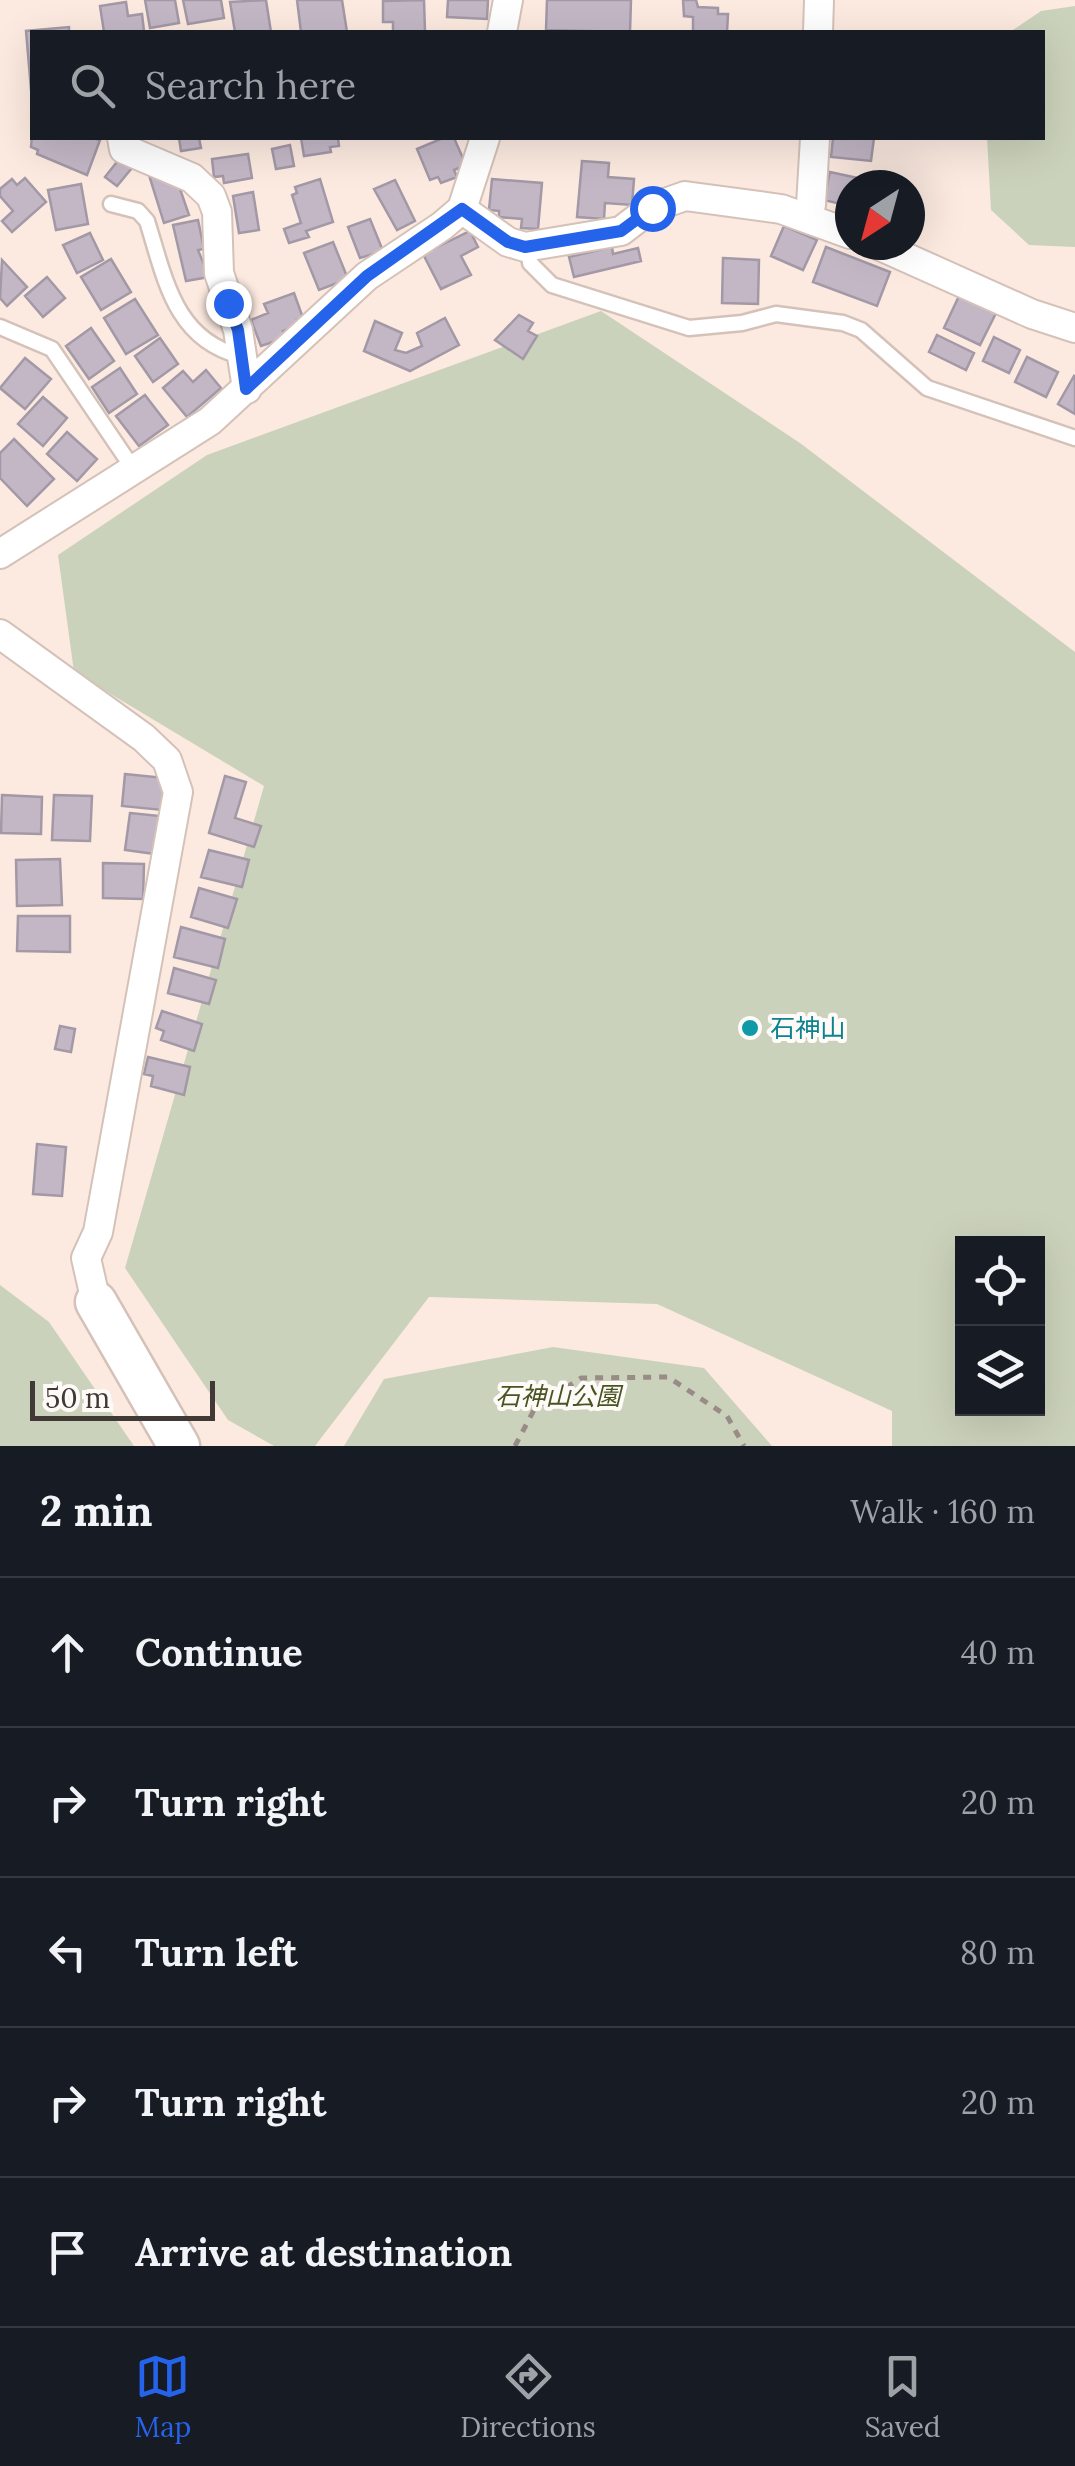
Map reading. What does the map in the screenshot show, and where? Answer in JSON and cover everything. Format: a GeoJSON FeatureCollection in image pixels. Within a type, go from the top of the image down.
{"type":"FeatureCollection","features":[{"type":"Feature","properties":{"kind":"street"},"geometry":{"type":"LineString","coordinates":[[502,30],[508,0]]}},
{"type":"Feature","properties":{"kind":"street"},"geometry":{"type":"LineString","coordinates":[[818,30],[819,0]]}},
{"type":"Feature","properties":{"kind":"street"},"geometry":{"type":"LineString","coordinates":[[122,140],[124,148],[134,155],[192,178],[210,196],[217,212],[218,272],[238,330],[246,389]]}},
{"type":"Feature","properties":{"kind":"street"},"geometry":{"type":"LineString","coordinates":[[0,554],[210,421],[367,276],[462,209],[483,140]]}},
{"type":"Feature","properties":{"kind":"street"},"geometry":{"type":"LineString","coordinates":[[806,217],[811,205],[815,140]]}},
{"type":"Feature","properties":{"kind":"street"},"geometry":{"type":"LineString","coordinates":[[462,209],[508,242],[529,246],[621,231],[674,196],[780,209],[835,228]]}},
{"type":"Feature","properties":{"kind":"street"},"geometry":{"type":"LineString","coordinates":[[911,260],[1032,314],[1075,328]]}},
{"type":"Feature","properties":{"kind":"street"},"geometry":{"type":"LineString","coordinates":[[0,634],[144,738],[166,760],[178,792],[98,1232],[86,1258],[96,1302],[179,1446]]}},
{"type":"Feature","properties":{"kind":"lane"},"geometry":{"type":"LineString","coordinates":[[111,204],[138,211],[147,221],[176,311],[218,351],[240,356]]}},
{"type":"Feature","properties":{"kind":"lane"},"geometry":{"type":"LineString","coordinates":[[529,246],[530,263],[552,285],[689,328],[742,324],[776,314],[843,323],[862,330],[927,388],[1075,438]]}},
{"type":"Feature","properties":{"kind":"lane"},"geometry":{"type":"LineString","coordinates":[[0,327],[52,349],[134,470]]}},
{"type":"Feature","properties":{"kind":"path"},"geometry":{"type":"LineString","coordinates":[[516,1446],[535,1408],[581,1378],[668,1377],[726,1416],[744,1446]]}},
{"type":"Feature","properties":{"kind":"green space"},"geometry":{"type":"Polygon","coordinates":[[[1075,6],[1075,247],[1029,245],[991,210],[987,140],[1045,140],[1045,30],[1013,30],[1041,11],[1075,6]]]}},
{"type":"Feature","properties":{"kind":"green space"},"geometry":{"type":"Polygon","coordinates":[[[601,311],[800,443],[1075,652],[1075,1446],[892,1446],[892,1411],[657,1304],[429,1297],[315,1446],[274,1446],[228,1420],[125,1268],[264,786],[74,672],[58,555],[207,455],[601,311]]]}},
{"type":"Feature","properties":{"kind":"green space"},"geometry":{"type":"Polygon","coordinates":[[[0,1285],[49,1322],[134,1446],[0,1446],[0,1285]]]}},
{"type":"Feature","properties":{"kind":"green space","name":"石神山公園"},"geometry":{"type":"Polygon","coordinates":[[[553,1347],[704,1368],[772,1446],[344,1446],[384,1379],[553,1347]]]}},
{"type":"Feature","properties":{"kind":"building"},"geometry":{"type":"Polygon","coordinates":[[[145,0],[175,0],[179,23],[150,28],[145,0]]]}},
{"type":"Feature","properties":{"kind":"building"},"geometry":{"type":"Polygon","coordinates":[[[183,0],[221,0],[224,18],[188,24],[183,0]]]}},
{"type":"Feature","properties":{"kind":"building"},"geometry":{"type":"Polygon","coordinates":[[[266,0],[271,30],[235,30],[230,2],[266,0]]]}},
{"type":"Feature","properties":{"kind":"building"},"geometry":{"type":"Polygon","coordinates":[[[297,0],[342,0],[347,30],[301,30],[297,0]]]}},
{"type":"Feature","properties":{"kind":"building"},"geometry":{"type":"Polygon","coordinates":[[[424,0],[425,30],[393,30],[393,22],[383,22],[383,1],[424,0]]]}},
{"type":"Feature","properties":{"kind":"building"},"geometry":{"type":"Polygon","coordinates":[[[448,0],[488,0],[487,19],[447,17],[448,0]]]}},
{"type":"Feature","properties":{"kind":"building"},"geometry":{"type":"Polygon","coordinates":[[[547,0],[631,0],[630,30],[546,30],[547,0]]]}},
{"type":"Feature","properties":{"kind":"building"},"geometry":{"type":"Polygon","coordinates":[[[683,0],[696,0],[698,7],[718,8],[718,14],[728,14],[727,30],[693,30],[693,17],[684,16],[683,0]]]}},
{"type":"Feature","properties":{"kind":"building"},"geometry":{"type":"Polygon","coordinates":[[[126,2],[128,16],[142,14],[144,30],[104,30],[100,6],[126,2]]]}},
{"type":"Feature","properties":{"kind":"building"},"geometry":{"type":"Polygon","coordinates":[[[26,31],[30,31],[30,78],[26,31]]]}},
{"type":"Feature","properties":{"kind":"building"},"geometry":{"type":"Polygon","coordinates":[[[32,140],[100,140],[87,175],[37,154],[38,150],[31,147],[32,140]]]}},
{"type":"Feature","properties":{"kind":"building"},"geometry":{"type":"Polygon","coordinates":[[[179,140],[199,140],[201,148],[181,151],[179,140]]]}},
{"type":"Feature","properties":{"kind":"building"},"geometry":{"type":"Polygon","coordinates":[[[301,140],[338,140],[339,146],[330,147],[331,152],[304,156],[301,140]]]}},
{"type":"Feature","properties":{"kind":"building"},"geometry":{"type":"Polygon","coordinates":[[[438,140],[455,140],[466,165],[454,170],[457,177],[441,183],[438,177],[430,180],[417,149],[438,140]]]}},
{"type":"Feature","properties":{"kind":"building"},"geometry":{"type":"Polygon","coordinates":[[[833,140],[874,140],[871,161],[831,157],[833,140]]]}},
{"type":"Feature","properties":{"kind":"building"},"geometry":{"type":"Polygon","coordinates":[[[290,145],[294,166],[276,169],[272,149],[290,145]]]}},
{"type":"Feature","properties":{"kind":"building"},"geometry":{"type":"Polygon","coordinates":[[[248,154],[252,178],[224,183],[223,176],[214,177],[212,159],[248,154]]]}},
{"type":"Feature","properties":{"kind":"building"},"geometry":{"type":"Polygon","coordinates":[[[120,158],[132,168],[117,186],[105,177],[120,158]]]}},
{"type":"Feature","properties":{"kind":"building"},"geometry":{"type":"Polygon","coordinates":[[[582,161],[609,163],[608,177],[634,179],[632,205],[605,203],[604,219],[577,217],[582,161]]]}},
{"type":"Feature","properties":{"kind":"building"},"geometry":{"type":"Polygon","coordinates":[[[830,172],[835,173],[835,203],[824,200],[830,172]]]}},
{"type":"Feature","properties":{"kind":"building"},"geometry":{"type":"Polygon","coordinates":[[[149,175],[177,180],[189,215],[164,223],[149,175]]]}},
{"type":"Feature","properties":{"kind":"building"},"geometry":{"type":"Polygon","coordinates":[[[25,178],[46,202],[12,232],[2,221],[13,211],[0,196],[0,189],[12,179],[17,185],[25,178]]]}},
{"type":"Feature","properties":{"kind":"building"},"geometry":{"type":"Polygon","coordinates":[[[320,179],[333,222],[306,231],[309,237],[289,243],[284,229],[301,223],[292,195],[297,193],[295,187],[320,179]]]}},
{"type":"Feature","properties":{"kind":"building"},"geometry":{"type":"Polygon","coordinates":[[[492,179],[542,183],[538,229],[521,228],[522,219],[499,217],[499,211],[489,210],[492,179]]]}},
{"type":"Feature","properties":{"kind":"building"},"geometry":{"type":"Polygon","coordinates":[[[395,180],[415,221],[397,230],[374,189],[395,180]]]}},
{"type":"Feature","properties":{"kind":"building"},"geometry":{"type":"Polygon","coordinates":[[[81,184],[88,224],[56,230],[48,190],[81,184]]]}},
{"type":"Feature","properties":{"kind":"building"},"geometry":{"type":"Polygon","coordinates":[[[253,192],[259,230],[239,233],[233,196],[253,192]]]}},
{"type":"Feature","properties":{"kind":"building"},"geometry":{"type":"Polygon","coordinates":[[[370,219],[383,251],[360,258],[348,227],[370,219]]]}},
{"type":"Feature","properties":{"kind":"building"},"geometry":{"type":"Polygon","coordinates":[[[198,220],[204,249],[198,250],[209,277],[186,281],[173,225],[198,220]]]}},
{"type":"Feature","properties":{"kind":"building"},"geometry":{"type":"Polygon","coordinates":[[[784,226],[817,240],[803,270],[771,256],[784,226]]]}},
{"type":"Feature","properties":{"kind":"building"},"geometry":{"type":"Polygon","coordinates":[[[470,231],[478,247],[461,256],[471,275],[441,289],[423,254],[470,231]]]}},
{"type":"Feature","properties":{"kind":"building"},"geometry":{"type":"Polygon","coordinates":[[[90,233],[103,260],[77,273],[63,245],[90,233]]]}},
{"type":"Feature","properties":{"kind":"building"},"geometry":{"type":"Polygon","coordinates":[[[333,242],[348,279],[319,290],[304,253],[333,242]]]}},
{"type":"Feature","properties":{"kind":"building"},"geometry":{"type":"Polygon","coordinates":[[[612,247],[613,254],[638,248],[641,261],[574,277],[569,257],[612,247]]]}},
{"type":"Feature","properties":{"kind":"building"},"geometry":{"type":"Polygon","coordinates":[[[826,247],[835,251],[835,260],[859,260],[890,272],[877,306],[813,282],[826,247]]]}},
{"type":"Feature","properties":{"kind":"building"},"geometry":{"type":"Polygon","coordinates":[[[723,258],[759,260],[758,304],[722,303],[723,258]]]}},
{"type":"Feature","properties":{"kind":"building"},"geometry":{"type":"Polygon","coordinates":[[[111,259],[131,292],[101,310],[81,277],[111,259]]]}},
{"type":"Feature","properties":{"kind":"building"},"geometry":{"type":"Polygon","coordinates":[[[2,260],[27,287],[7,306],[0,298],[2,260]]]}},
{"type":"Feature","properties":{"kind":"building"},"geometry":{"type":"Polygon","coordinates":[[[47,277],[65,298],[43,317],[25,296],[47,277]]]}},
{"type":"Feature","properties":{"kind":"building"},"geometry":{"type":"Polygon","coordinates":[[[294,293],[303,318],[297,320],[299,325],[283,331],[285,338],[261,346],[251,320],[268,313],[264,304],[294,293]]]}},
{"type":"Feature","properties":{"kind":"building"},"geometry":{"type":"Polygon","coordinates":[[[959,296],[996,313],[980,345],[944,328],[959,296]]]}},
{"type":"Feature","properties":{"kind":"building"},"geometry":{"type":"Polygon","coordinates":[[[135,299],[158,335],[126,354],[104,318],[135,299]]]}},
{"type":"Feature","properties":{"kind":"building"},"geometry":{"type":"Polygon","coordinates":[[[519,315],[533,323],[528,331],[537,336],[523,359],[495,340],[519,315]]]}},
{"type":"Feature","properties":{"kind":"building"},"geometry":{"type":"Polygon","coordinates":[[[445,318],[459,345],[410,371],[364,351],[375,321],[402,333],[395,350],[406,353],[422,346],[417,333],[445,318]]]}},
{"type":"Feature","properties":{"kind":"building"},"geometry":{"type":"Polygon","coordinates":[[[91,328],[114,361],[89,379],[66,346],[91,328]]]}},
{"type":"Feature","properties":{"kind":"building"},"geometry":{"type":"Polygon","coordinates":[[[937,335],[974,353],[966,370],[929,352],[937,335]]]}},
{"type":"Feature","properties":{"kind":"building"},"geometry":{"type":"Polygon","coordinates":[[[994,337],[1020,350],[1009,373],[983,361],[994,337]]]}},
{"type":"Feature","properties":{"kind":"building"},"geometry":{"type":"Polygon","coordinates":[[[160,338],[178,364],[153,382],[135,356],[160,338]]]}},
{"type":"Feature","properties":{"kind":"building"},"geometry":{"type":"Polygon","coordinates":[[[1027,357],[1058,372],[1046,397],[1015,382],[1027,357]]]}},
{"type":"Feature","properties":{"kind":"building"},"geometry":{"type":"Polygon","coordinates":[[[25,358],[51,379],[25,409],[0,388],[25,358]]]}},
{"type":"Feature","properties":{"kind":"building"},"geometry":{"type":"Polygon","coordinates":[[[120,368],[137,394],[109,413],[92,387],[120,368]]]}},
{"type":"Feature","properties":{"kind":"building"},"geometry":{"type":"Polygon","coordinates":[[[206,370],[221,388],[187,417],[163,388],[183,371],[193,382],[206,370]]]}},
{"type":"Feature","properties":{"kind":"building"},"geometry":{"type":"Polygon","coordinates":[[[1075,377],[1075,414],[1058,404],[1075,377]]]}},
{"type":"Feature","properties":{"kind":"building"},"geometry":{"type":"Polygon","coordinates":[[[145,395],[168,425],[139,446],[116,416],[145,395]]]}},
{"type":"Feature","properties":{"kind":"building"},"geometry":{"type":"Polygon","coordinates":[[[43,397],[67,418],[43,446],[18,424],[43,397]]]}},
{"type":"Feature","properties":{"kind":"building"},"geometry":{"type":"Polygon","coordinates":[[[67,432],[97,459],[77,481],[47,454],[67,432]]]}},
{"type":"Feature","properties":{"kind":"building"},"geometry":{"type":"Polygon","coordinates":[[[14,439],[54,479],[27,506],[0,478],[0,453],[14,439]]]}},
{"type":"Feature","properties":{"kind":"building"},"geometry":{"type":"Polygon","coordinates":[[[125,774],[165,778],[162,810],[122,806],[125,774]]]}},
{"type":"Feature","properties":{"kind":"building"},"geometry":{"type":"Polygon","coordinates":[[[225,776],[246,782],[235,818],[261,826],[254,847],[209,833],[225,776]]]}},
{"type":"Feature","properties":{"kind":"building"},"geometry":{"type":"Polygon","coordinates":[[[2,795],[42,797],[41,834],[1,833],[2,795]]]}},
{"type":"Feature","properties":{"kind":"building"},"geometry":{"type":"Polygon","coordinates":[[[54,795],[92,796],[90,841],[52,840],[54,795]]]}},
{"type":"Feature","properties":{"kind":"building"},"geometry":{"type":"Polygon","coordinates":[[[130,813],[160,816],[155,854],[125,850],[130,813]]]}},
{"type":"Feature","properties":{"kind":"building"},"geometry":{"type":"Polygon","coordinates":[[[209,850],[249,860],[242,887],[201,877],[209,850]]]}},
{"type":"Feature","properties":{"kind":"building"},"geometry":{"type":"Polygon","coordinates":[[[60,859],[62,905],[17,906],[16,860],[60,859]]]}},
{"type":"Feature","properties":{"kind":"building"},"geometry":{"type":"Polygon","coordinates":[[[103,863],[144,864],[143,899],[103,898],[103,863]]]}},
{"type":"Feature","properties":{"kind":"building"},"geometry":{"type":"Polygon","coordinates":[[[199,888],[237,899],[228,928],[191,917],[199,888]]]}},
{"type":"Feature","properties":{"kind":"building"},"geometry":{"type":"Polygon","coordinates":[[[18,916],[70,916],[70,952],[17,951],[18,916]]]}},
{"type":"Feature","properties":{"kind":"building"},"geometry":{"type":"Polygon","coordinates":[[[181,927],[225,939],[218,968],[174,957],[181,927]]]}},
{"type":"Feature","properties":{"kind":"building"},"geometry":{"type":"Polygon","coordinates":[[[174,968],[216,980],[209,1004],[168,993],[174,968]]]}},
{"type":"Feature","properties":{"kind":"building"},"geometry":{"type":"Polygon","coordinates":[[[162,1011],[202,1024],[194,1051],[161,1040],[164,1031],[156,1028],[162,1011]]]}},
{"type":"Feature","properties":{"kind":"building"},"geometry":{"type":"Polygon","coordinates":[[[60,1026],[75,1029],[71,1052],[55,1049],[60,1026]]]}},
{"type":"Feature","properties":{"kind":"building"},"geometry":{"type":"Polygon","coordinates":[[[148,1057],[190,1067],[184,1095],[151,1086],[153,1076],[144,1074],[148,1057]]]}},
{"type":"Feature","properties":{"kind":"building"},"geometry":{"type":"Polygon","coordinates":[[[37,1144],[66,1147],[62,1196],[33,1194],[37,1144]]]}},
{"type":"Feature","properties":{"kind":"place","name":"石神山"},"geometry":{"type":"Point","coordinates":[750,1028]}},
{"type":"Feature","properties":{"kind":"route"},"geometry":{"type":"LineString","coordinates":[[228,303],[238,330],[246,389],[367,276],[462,209],[508,242],[525,247],[621,231],[652,208]]}}]}
